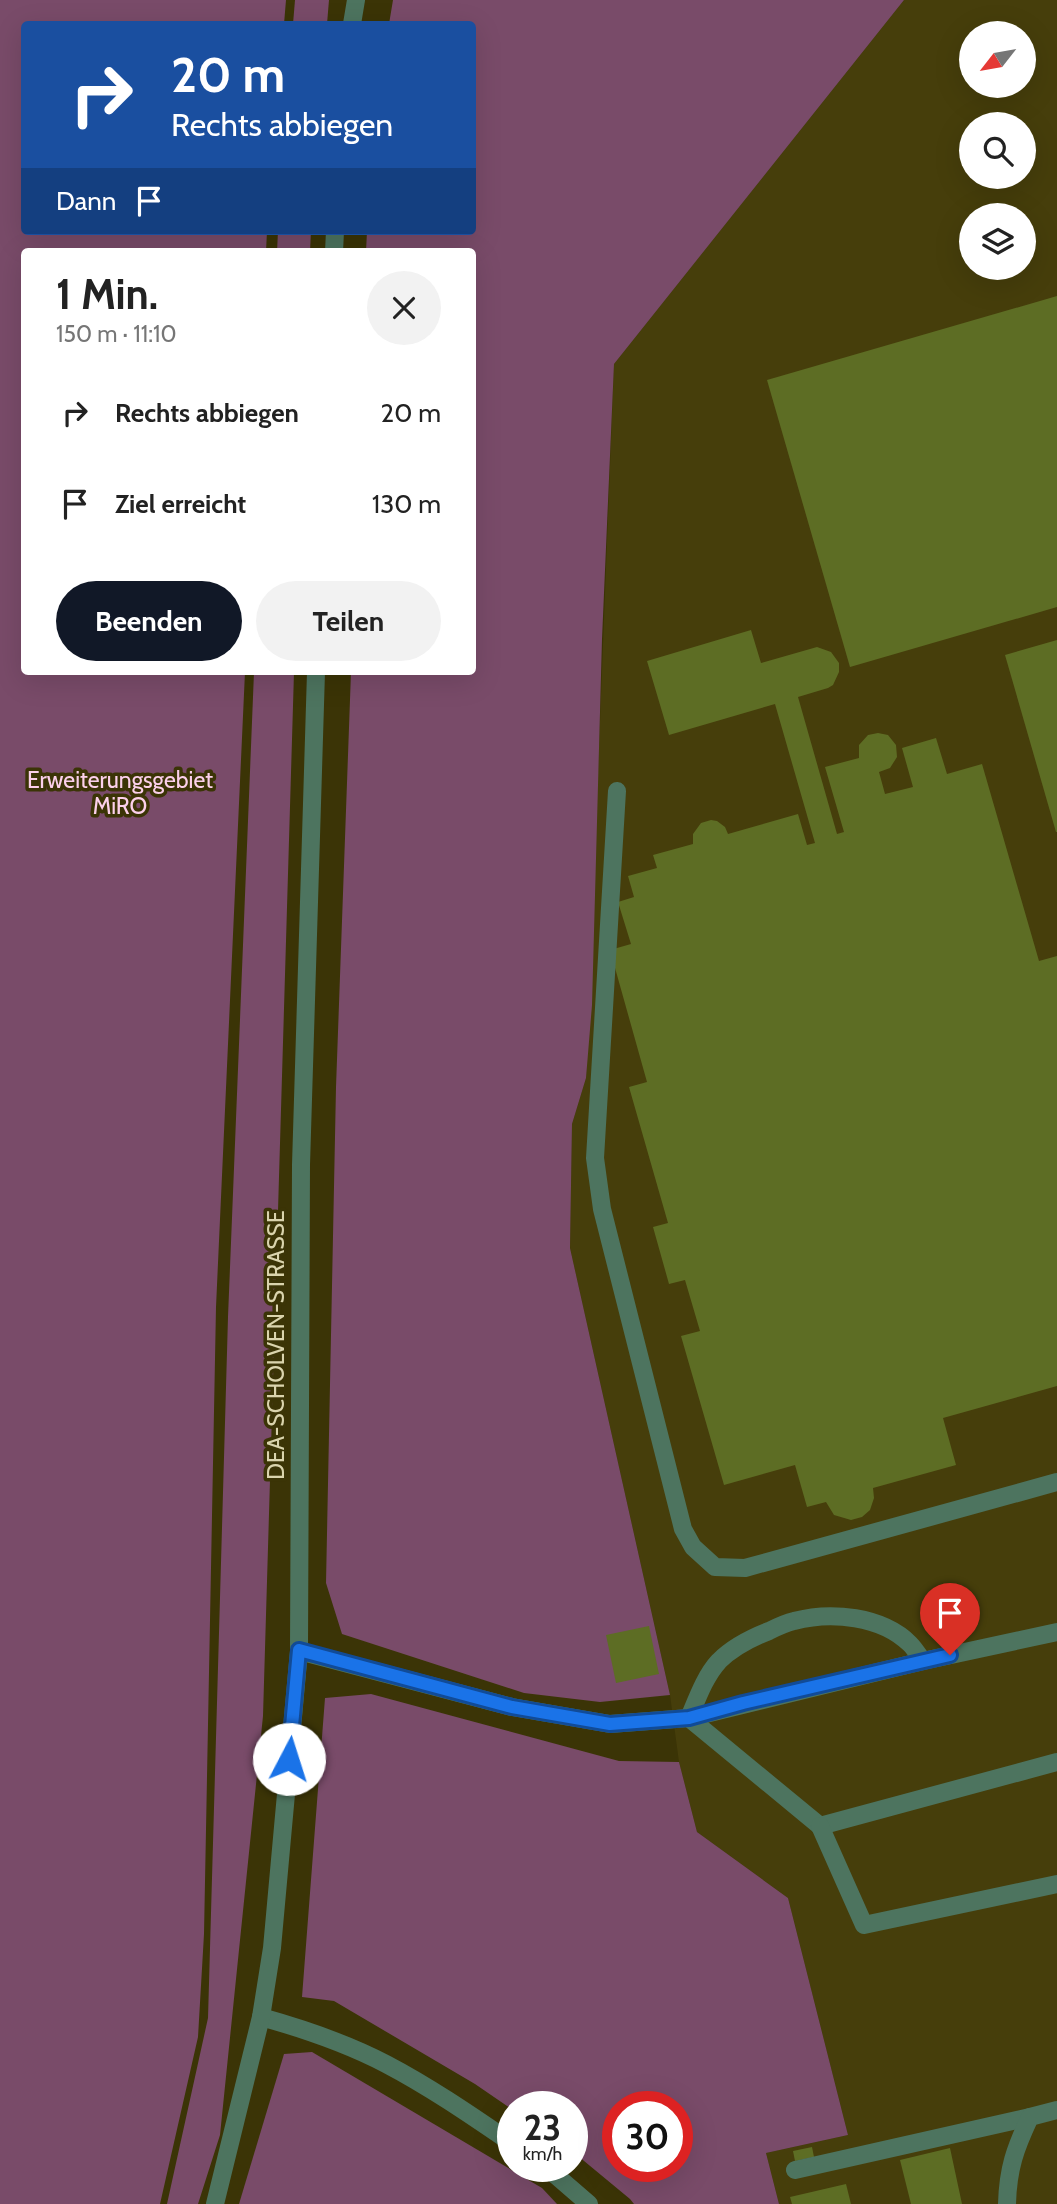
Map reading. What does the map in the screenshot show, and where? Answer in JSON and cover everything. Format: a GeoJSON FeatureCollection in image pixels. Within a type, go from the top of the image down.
{"type":"FeatureCollection","features":[{"type":"Feature","properties":{"kind":"street"},"geometry":{"type":"LineString","coordinates":[[352,21],[356,0]]}},
{"type":"Feature","properties":{"kind":"street","name":"DEA-SCHOLVEN-STRASSE"},"geometry":{"type":"LineString","coordinates":[[215,2204],[261,2017],[272,1948],[299,1650],[301,1165],[316,675]]}},
{"type":"Feature","properties":{"kind":"street"},"geometry":{"type":"LineString","coordinates":[[617,791],[595,1158],[602,1209],[683,1529],[693,1547],[715,1567],[745,1568],[1057,1482]]}},
{"type":"Feature","properties":{"kind":"street"},"geometry":{"type":"LineString","coordinates":[[689,1718],[719,1662],[746,1640],[792,1621],[833,1616],[867,1620],[889,1629],[910,1644],[923,1661]]}},
{"type":"Feature","properties":{"kind":"street"},"geometry":{"type":"LineString","coordinates":[[299,1650],[512,1707],[610,1724],[689,1718],[923,1661],[1057,1632]]}},
{"type":"Feature","properties":{"kind":"street"},"geometry":{"type":"LineString","coordinates":[[689,1718],[820,1826],[864,1925],[1057,1884]]}},
{"type":"Feature","properties":{"kind":"street"},"geometry":{"type":"LineString","coordinates":[[820,1826],[1057,1762]]}},
{"type":"Feature","properties":{"kind":"street"},"geometry":{"type":"LineString","coordinates":[[261,2017],[310,2031],[386,2064],[456,2105],[497,2133]]}},
{"type":"Feature","properties":{"kind":"street"},"geometry":{"type":"LineString","coordinates":[[795,2170],[1057,2110]]}},
{"type":"Feature","properties":{"kind":"street"},"geometry":{"type":"LineString","coordinates":[[1007,2204],[1011,2162],[1030,2116]]}},
{"type":"Feature","properties":{"kind":"street"},"geometry":{"type":"LineString","coordinates":[[564,2182],[589,2204]]}},
{"type":"Feature","properties":{"kind":"shaded area"},"geometry":{"type":"Polygon","coordinates":[[[904,0],[1057,0],[1057,2204],[779,2204],[766,2153],[848,2135],[788,1898],[697,1832],[679,1762],[670,1695],[570,1248],[572,1124],[586,1078],[614,364],[904,0]]]}},
{"type":"Feature","properties":{"kind":"green space","name":"Erweiterungsgebiet MiRO"},"geometry":{"type":"Polygon","coordinates":[[[0,0],[286,0],[284,21],[21,21],[21,235],[267,235],[266,248],[21,248],[21,675],[245,675],[216,1307],[204,1934],[198,2037],[160,2204],[0,2204],[0,0]]]}},
{"type":"Feature","properties":{"kind":"green space"},"geometry":{"type":"Polygon","coordinates":[[[295,0],[329,0],[327,21],[293,21],[295,0]]]}},
{"type":"Feature","properties":{"kind":"green space"},"geometry":{"type":"Polygon","coordinates":[[[393,0],[904,0],[614,364],[602,639],[592,1005],[586,1078],[572,1124],[570,1248],[670,1695],[600,1702],[524,1693],[342,1634],[326,1583],[336,1087],[351,675],[476,675],[476,248],[366,248],[367,235],[476,235],[476,21],[390,21],[393,0]]]}},
{"type":"Feature","properties":{"kind":"green space"},"geometry":{"type":"Polygon","coordinates":[[[278,235],[311,235],[310,248],[277,248],[278,235]]]}},
{"type":"Feature","properties":{"kind":"green space"},"geometry":{"type":"Polygon","coordinates":[[[254,675],[294,675],[263,1716],[220,2135],[198,2204],[167,2204],[208,2018],[228,1317],[254,675]]]}},
{"type":"Feature","properties":{"kind":"green space"},"geometry":{"type":"Polygon","coordinates":[[[371,1694],[619,1761],[679,1762],[697,1832],[788,1898],[848,2135],[766,2153],[779,2204],[634,2204],[609,2182],[693,2182],[693,2091],[602,2091],[602,2176],[588,2164],[588,2091],[497,2091],[497,2099],[334,2001],[302,1997],[325,1698],[371,1694]]]}},
{"type":"Feature","properties":{"kind":"green space"},"geometry":{"type":"Polygon","coordinates":[[[312,2052],[497,2161],[497,2182],[532,2182],[542,2188],[557,2204],[239,2204],[284,2054],[312,2052]]]}},
{"type":"Feature","properties":{"kind":"building"},"geometry":{"type":"Polygon","coordinates":[[[1057,296],[1057,607],[850,667],[767,380],[1057,296]]]}},
{"type":"Feature","properties":{"kind":"building"},"geometry":{"type":"Polygon","coordinates":[[[751,630],[761,663],[817,647],[831,652],[839,663],[839,672],[833,685],[798,697],[837,834],[844,832],[825,767],[859,758],[859,745],[868,735],[888,735],[896,745],[897,757],[890,768],[879,772],[885,794],[913,787],[902,748],[936,738],[947,774],[982,764],[1039,961],[1057,956],[1057,1386],[943,1418],[956,1465],[873,1488],[874,1498],[870,1510],[862,1517],[851,1520],[834,1515],[826,1502],[807,1507],[795,1465],[724,1485],[681,1336],[700,1331],[685,1280],[669,1284],[653,1227],[668,1223],[629,1087],[647,1082],[610,950],[631,944],[618,902],[634,897],[628,876],[657,868],[653,855],[693,844],[693,834],[701,823],[717,821],[725,827],[728,834],[798,814],[807,845],[815,843],[775,704],[669,735],[647,661],[751,630]]]}},
{"type":"Feature","properties":{"kind":"building"},"geometry":{"type":"Polygon","coordinates":[[[1057,640],[1057,832],[1056,832],[1005,655],[1057,640]]]}},
{"type":"Feature","properties":{"kind":"building"},"geometry":{"type":"Polygon","coordinates":[[[649,1626],[659,1674],[616,1683],[606,1635],[649,1626]]]}},
{"type":"Feature","properties":{"kind":"building"},"geometry":{"type":"Polygon","coordinates":[[[812,2147],[814,2157],[795,2161],[793,2151],[812,2147]]]}},
{"type":"Feature","properties":{"kind":"building"},"geometry":{"type":"Polygon","coordinates":[[[950,2148],[962,2204],[911,2204],[900,2160],[950,2148]]]}},
{"type":"Feature","properties":{"kind":"building"},"geometry":{"type":"Polygon","coordinates":[[[846,2184],[851,2204],[792,2204],[790,2197],[846,2184]]]}},
{"type":"Feature","properties":{"kind":"route"},"geometry":{"type":"LineString","coordinates":[[289,1759],[299,1650],[512,1707],[610,1724],[689,1718],[950,1655]]}}]}
